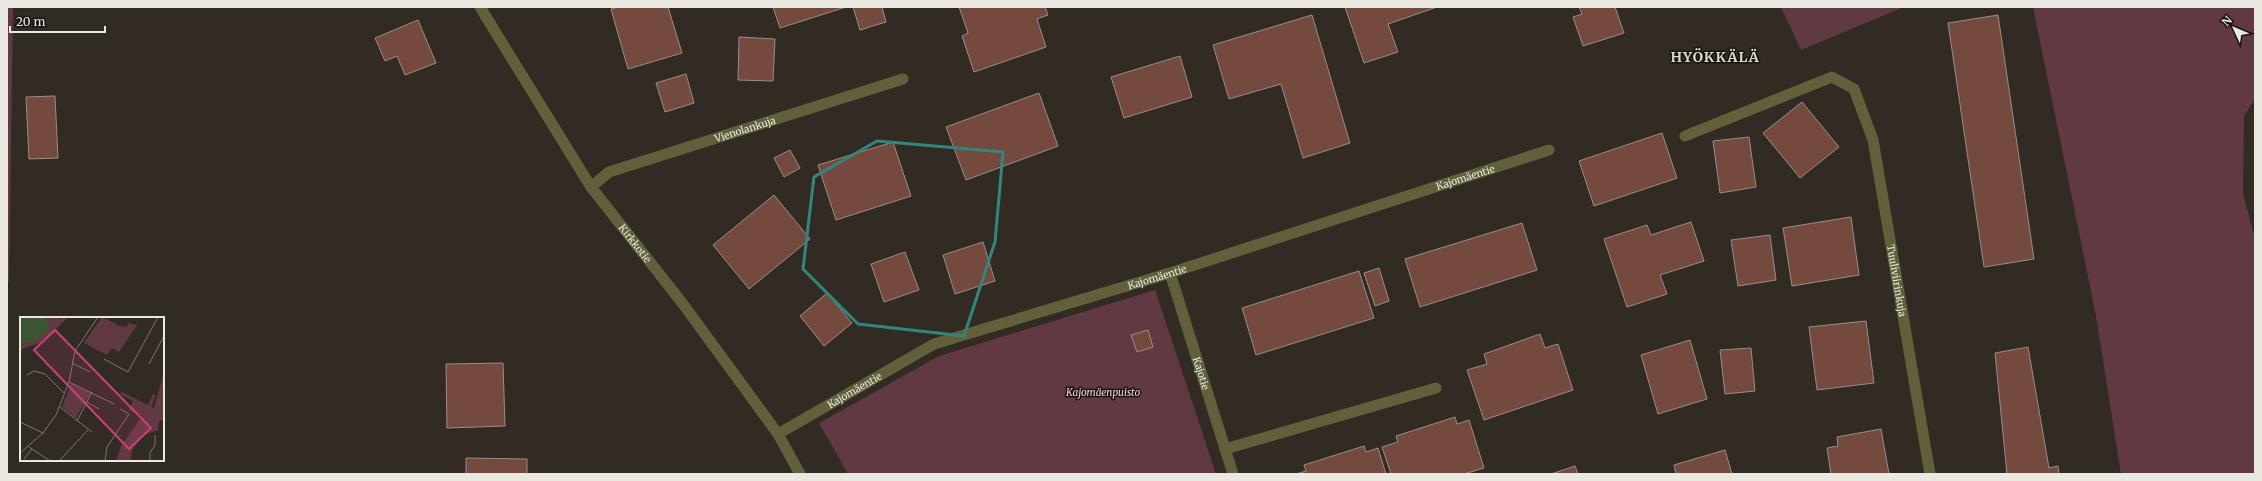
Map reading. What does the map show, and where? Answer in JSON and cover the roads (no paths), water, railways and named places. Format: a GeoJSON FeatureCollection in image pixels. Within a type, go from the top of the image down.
{"type":"FeatureCollection","features":[{"type":"Feature","properties":{"kind":"street","name":"Kirkkotie"},"geometry":{"type":"LineString","coordinates":[[480,7],[591,187],[683,304],[778,434],[800,474]]}},
{"type":"Feature","properties":{"kind":"street","name":"Tuuliviirinkuja"},"geometry":{"type":"LineString","coordinates":[[1685,136],[1832,78],[1854,89],[1873,140],[1930,474]]}},
{"type":"Feature","properties":{"kind":"street","name":"Vienolankuja"},"geometry":{"type":"LineString","coordinates":[[591,187],[609,172],[903,79]]}},
{"type":"Feature","properties":{"kind":"street","name":"Kajomäentie"},"geometry":{"type":"LineString","coordinates":[[778,434],[934,344],[1170,273],[1549,150]]}},
{"type":"Feature","properties":{"kind":"street","name":"Kajotie"},"geometry":{"type":"LineString","coordinates":[[1170,273],[1233,474]]}},
{"type":"Feature","properties":{"kind":"street"},"geometry":{"type":"LineString","coordinates":[[1225,449],[1436,388]]}},
{"type":"Feature","properties":{"kind":"district","name":"HYÖKKÄLÄ"},"geometry":{"type":"Point","coordinates":[1715,57]}},
{"type":"Feature","properties":{"kind":"park label","name":"Kajomäenpuisto"},"geometry":{"type":"Point","coordinates":[1103,392]}}]}
